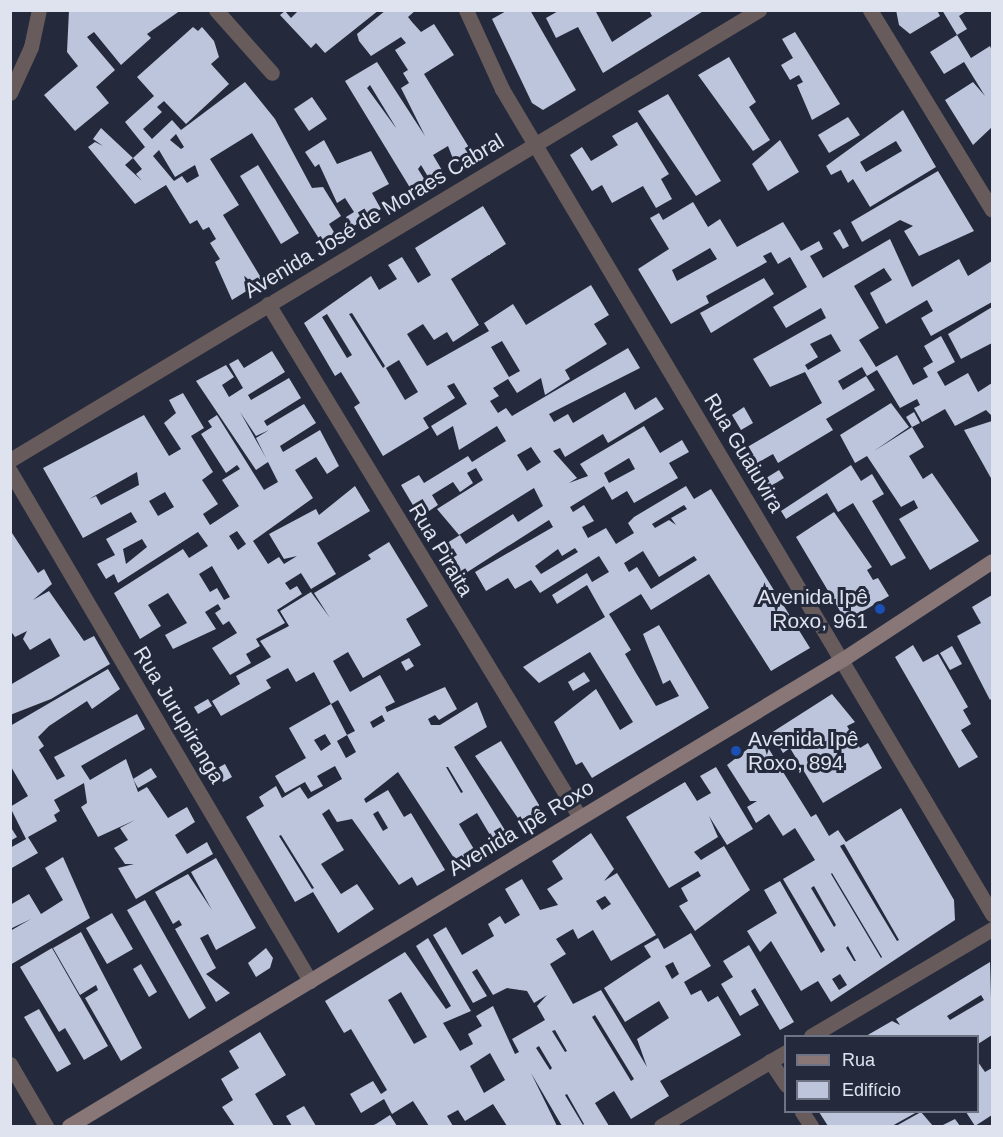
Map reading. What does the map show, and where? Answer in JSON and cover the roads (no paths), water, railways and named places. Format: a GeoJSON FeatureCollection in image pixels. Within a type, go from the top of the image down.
{"type":"FeatureCollection","features":[{"type":"Feature","properties":{"kind":"street"},"geometry":{"type":"LineString","coordinates":[[10,93],[31,47],[39,10]]}},
{"type":"Feature","properties":{"kind":"street"},"geometry":{"type":"LineString","coordinates":[[216,10],[272,73]]}},
{"type":"Feature","properties":{"kind":"street","name":"Rua Guaiuvira"},"geometry":{"type":"LineString","coordinates":[[466,10],[476,41],[534,145],[843,659],[993,914]]}},
{"type":"Feature","properties":{"kind":"street","name":"Avenida José de Moraes Cabral"},"geometry":{"type":"LineString","coordinates":[[10,460],[759,10]]}},
{"type":"Feature","properties":{"kind":"street"},"geometry":{"type":"LineString","coordinates":[[870,10],[993,210]]}},
{"type":"Feature","properties":{"kind":"street","name":"Rua Piraita"},"geometry":{"type":"LineString","coordinates":[[268,304],[579,816]]}},
{"type":"Feature","properties":{"kind":"street","name":"Rua Jurupiranga"},"geometry":{"type":"LineString","coordinates":[[10,471],[309,981]]}},
{"type":"Feature","properties":{"kind":"street","name":"Avenida Ipê Roxo"},"geometry":{"type":"LineString","coordinates":[[69,1126],[579,816],[843,659],[993,561]]}},
{"type":"Feature","properties":{"kind":"street"},"geometry":{"type":"LineString","coordinates":[[813,1035],[993,929]]}},
{"type":"Feature","properties":{"kind":"street"},"geometry":{"type":"LineString","coordinates":[[661,1126],[784,1053]]}},
{"type":"Feature","properties":{"kind":"street"},"geometry":{"type":"LineString","coordinates":[[770,1061],[784,1082]]}},
{"type":"Feature","properties":{"kind":"street"},"geometry":{"type":"LineString","coordinates":[[10,1064],[46,1126]]}},
{"type":"Feature","properties":{"kind":"street"},"geometry":{"type":"LineString","coordinates":[[803,1113],[811,1126]]}},
{"type":"Feature","properties":{"kind":"place","name":"Avenida Ipê Roxo, 961"},"geometry":{"type":"Point","coordinates":[880,609]}},
{"type":"Feature","properties":{"kind":"place","name":"Avenida Ipê Roxo, 894"},"geometry":{"type":"Point","coordinates":[736,751]}}]}
